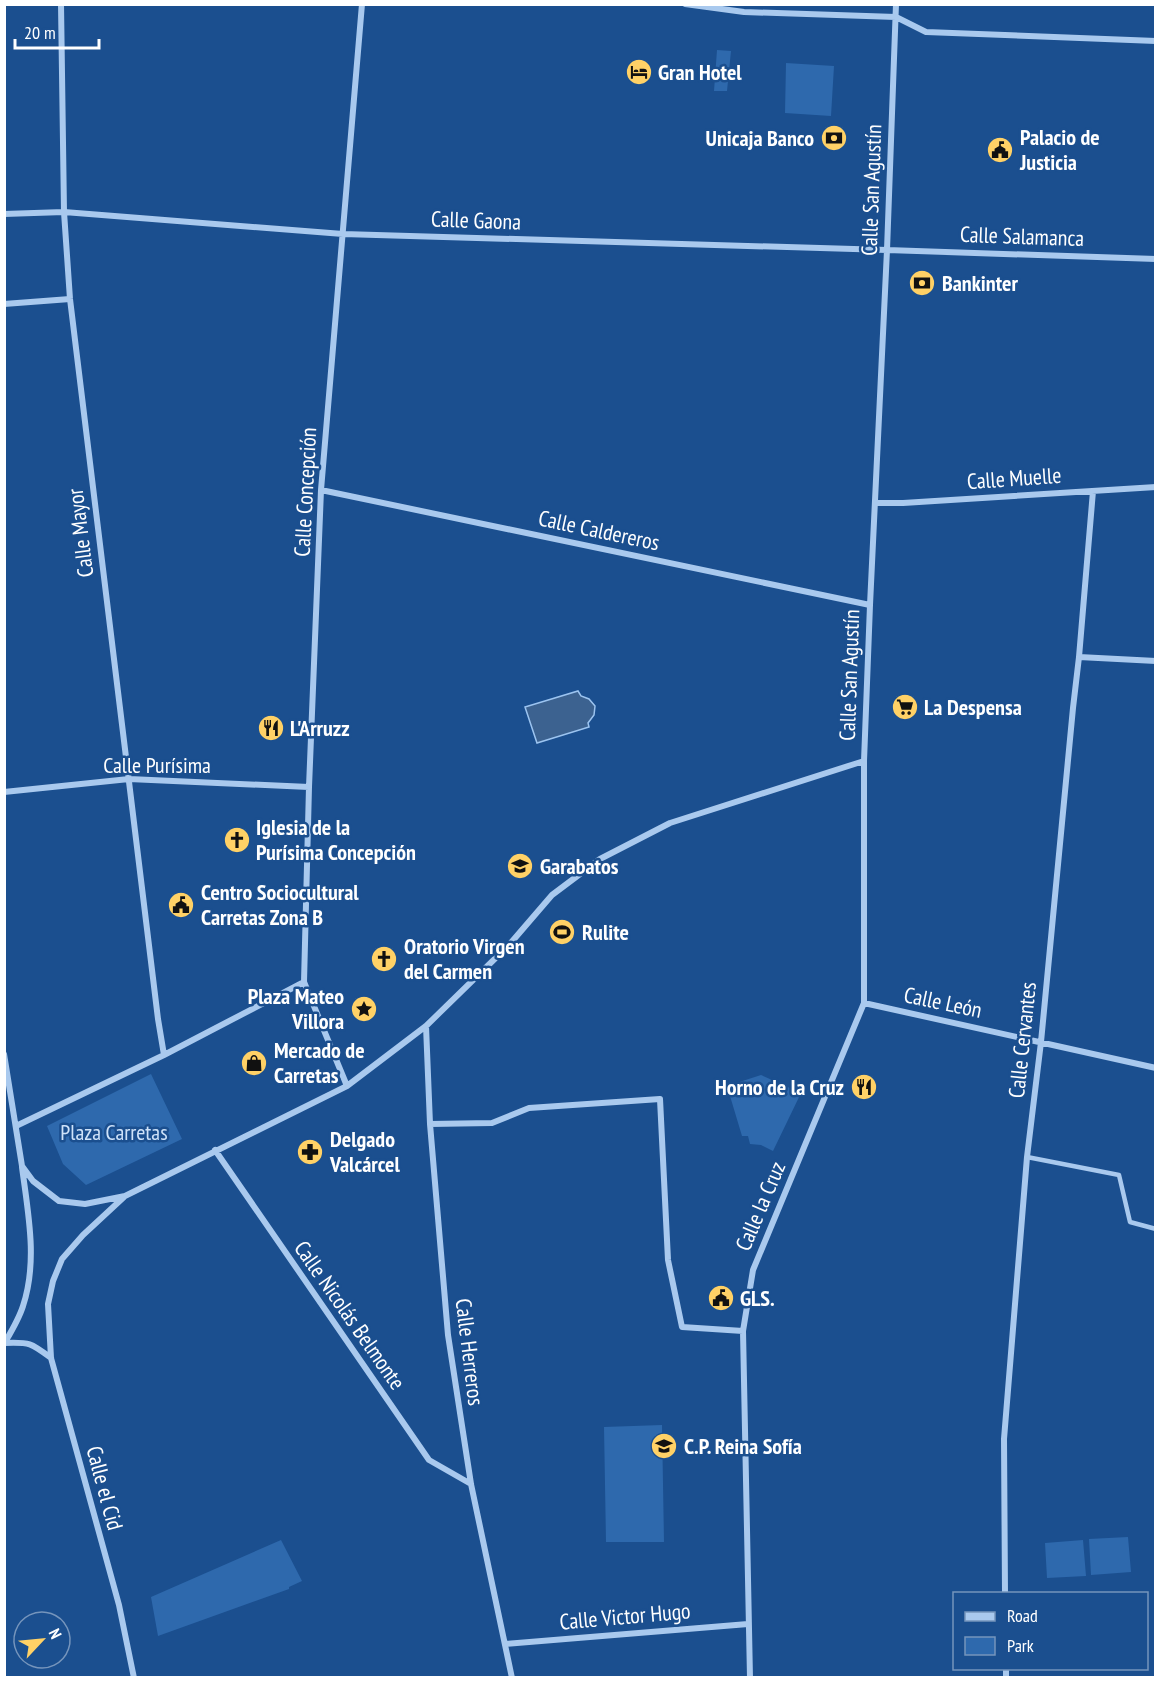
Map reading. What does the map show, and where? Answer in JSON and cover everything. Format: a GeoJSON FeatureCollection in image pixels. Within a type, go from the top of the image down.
{"type":"FeatureCollection","features":[{"type":"Feature","properties":{"kind":"street","name":"Calle Mayor"},"geometry":{"type":"LineString","coordinates":[[61,4],[64,212],[70,299],[164,1055]]}},
{"type":"Feature","properties":{"kind":"street","name":"Calle Concepción"},"geometry":{"type":"LineString","coordinates":[[304,982],[321,490],[362,4]]}},
{"type":"Feature","properties":{"kind":"street"},"geometry":{"type":"LineString","coordinates":[[685,4],[744,12],[896,17],[926,32],[1155,41]]}},
{"type":"Feature","properties":{"kind":"street","name":"Calle San Agustín"},"geometry":{"type":"LineString","coordinates":[[347,1086],[426,1026],[509,945],[552,895],[600,859],[670,823],[864,761],[896,4]]}},
{"type":"Feature","properties":{"kind":"street","name":"Calle Gaona"},"geometry":{"type":"LineString","coordinates":[[4,214],[64,212],[343,234],[887,249]]}},
{"type":"Feature","properties":{"kind":"street","name":"Calle Salamanca"},"geometry":{"type":"LineString","coordinates":[[887,249],[1155,259]]}},
{"type":"Feature","properties":{"kind":"street"},"geometry":{"type":"LineString","coordinates":[[4,304],[70,299]]}},
{"type":"Feature","properties":{"kind":"street","name":"Calle Muelle"},"geometry":{"type":"LineString","coordinates":[[874,503],[1155,487]]}},
{"type":"Feature","properties":{"kind":"street","name":"Calle Caldereros"},"geometry":{"type":"LineString","coordinates":[[321,490],[870,605]]}},
{"type":"Feature","properties":{"kind":"street","name":"Calle Cervantes"},"geometry":{"type":"LineString","coordinates":[[1005,1592],[1004,1439],[1027,1157],[1041,1042],[1093,491]]}},
{"type":"Feature","properties":{"kind":"street"},"geometry":{"type":"LineString","coordinates":[[1079,657],[1155,661]]}},
{"type":"Feature","properties":{"kind":"street","name":"Calle la Cruz"},"geometry":{"type":"LineString","coordinates":[[750,1677],[743,1330],[753,1270],[864,1003],[864,761]]}},
{"type":"Feature","properties":{"kind":"street","name":"Calle Purísima"},"geometry":{"type":"LineString","coordinates":[[4,792],[129,779],[309,787]]}},
{"type":"Feature","properties":{"kind":"street"},"geometry":{"type":"LineString","coordinates":[[16,1126],[164,1055],[304,982],[347,1086],[125,1196],[85,1204],[59,1201],[33,1181],[22,1166]]}},
{"type":"Feature","properties":{"kind":"street","name":"Calle León"},"geometry":{"type":"LineString","coordinates":[[864,1003],[1155,1068]]}},
{"type":"Feature","properties":{"kind":"street","name":"Calle Herreros"},"geometry":{"type":"LineString","coordinates":[[426,1026],[430,1124],[447,1335],[471,1484],[512,1677]]}},
{"type":"Feature","properties":{"kind":"street"},"geometry":{"type":"LineString","coordinates":[[4,1054],[31,1240],[30,1276],[23,1306],[5,1344]]}},
{"type":"Feature","properties":{"kind":"street"},"geometry":{"type":"LineString","coordinates":[[430,1124],[492,1123],[529,1108],[660,1099],[668,1260],[682,1327],[743,1330]]}},
{"type":"Feature","properties":{"kind":"street","name":"Calle Nicolás Belmonte"},"geometry":{"type":"LineString","coordinates":[[215,1150],[429,1460],[471,1484]]}},
{"type":"Feature","properties":{"kind":"street"},"geometry":{"type":"LineString","coordinates":[[51,1358],[48,1304],[53,1281],[63,1259],[83,1235],[125,1196]]}},
{"type":"Feature","properties":{"kind":"street"},"geometry":{"type":"LineString","coordinates":[[5,1344],[26,1342],[51,1358]]}},
{"type":"Feature","properties":{"kind":"street","name":"Calle el Cid"},"geometry":{"type":"LineString","coordinates":[[51,1358],[119,1605],[134,1677]]}},
{"type":"Feature","properties":{"kind":"street","name":"Calle Victor Hugo"},"geometry":{"type":"LineString","coordinates":[[505,1644],[748,1624]]}},
{"type":"Feature","properties":{"kind":"lane"},"geometry":{"type":"LineString","coordinates":[[1027,1157],[1119,1175],[1130,1222],[1155,1228]]}},
{"type":"Feature","properties":{"kind":"green space"},"geometry":{"type":"Polygon","coordinates":[[[717,50],[731,51],[727,91],[714,91],[717,50]]]}},
{"type":"Feature","properties":{"kind":"green space"},"geometry":{"type":"Polygon","coordinates":[[[786,63],[834,66],[831,116],[785,113],[786,63]]]}},
{"type":"Feature","properties":{"kind":"green space","name":"Plaza Carretas"},"geometry":{"type":"Polygon","coordinates":[[[151,1074],[182,1139],[86,1185],[63,1164],[47,1126],[151,1074]]]}},
{"type":"Feature","properties":{"kind":"green space"},"geometry":{"type":"Polygon","coordinates":[[[761,1075],[801,1093],[773,1151],[761,1145],[750,1144],[748,1136],[742,1136],[727,1086],[761,1075]]]}},
{"type":"Feature","properties":{"kind":"green space"},"geometry":{"type":"Polygon","coordinates":[[[662,1425],[664,1542],[606,1542],[604,1427],[662,1425]]]}},
{"type":"Feature","properties":{"kind":"green space"},"geometry":{"type":"Polygon","coordinates":[[[1128,1537],[1131,1572],[1091,1575],[1089,1539],[1128,1537]]]}},
{"type":"Feature","properties":{"kind":"green space"},"geometry":{"type":"Polygon","coordinates":[[[281,1540],[302,1581],[289,1589],[158,1636],[151,1597],[281,1540]]]}},
{"type":"Feature","properties":{"kind":"green space"},"geometry":{"type":"Polygon","coordinates":[[[1083,1540],[1086,1576],[1047,1578],[1045,1543],[1083,1540]]]}},
{"type":"Feature","properties":{"kind":"shaded area"},"geometry":{"type":"Polygon","coordinates":[[[578,691],[595,706],[594,715],[588,723],[589,727],[537,743],[525,707],[578,691]]]}},
{"type":"Feature","properties":{"kind":"place","name":"Gran Hotel"},"geometry":{"type":"Point","coordinates":[639,72]}},
{"type":"Feature","properties":{"kind":"place","name":"Unicaja Banco"},"geometry":{"type":"Point","coordinates":[834,138]}},
{"type":"Feature","properties":{"kind":"place","name":"Palacio de Justicia"},"geometry":{"type":"Point","coordinates":[1000,150]}},
{"type":"Feature","properties":{"kind":"place","name":"Bankinter"},"geometry":{"type":"Point","coordinates":[922,283]}},
{"type":"Feature","properties":{"kind":"place","name":"La Despensa"},"geometry":{"type":"Point","coordinates":[905,707]}},
{"type":"Feature","properties":{"kind":"place","name":"L'Arruzz"},"geometry":{"type":"Point","coordinates":[271,728]}},
{"type":"Feature","properties":{"kind":"place","name":"Iglesia de la Purísima Concepción"},"geometry":{"type":"Point","coordinates":[237,840]}},
{"type":"Feature","properties":{"kind":"place","name":"Garabatos"},"geometry":{"type":"Point","coordinates":[520,866]}},
{"type":"Feature","properties":{"kind":"place","name":"Centro Sociocultural Carretas Zona B"},"geometry":{"type":"Point","coordinates":[181,905]}},
{"type":"Feature","properties":{"kind":"place","name":"Rulite"},"geometry":{"type":"Point","coordinates":[562,932]}},
{"type":"Feature","properties":{"kind":"place","name":"Oratorio Virgen del Carmen"},"geometry":{"type":"Point","coordinates":[384,959]}},
{"type":"Feature","properties":{"kind":"place","name":"Plaza Mateo Villora"},"geometry":{"type":"Point","coordinates":[364,1009]}},
{"type":"Feature","properties":{"kind":"place","name":"Mercado de Carretas"},"geometry":{"type":"Point","coordinates":[254,1063]}},
{"type":"Feature","properties":{"kind":"place","name":"Horno de la Cruz"},"geometry":{"type":"Point","coordinates":[864,1087]}},
{"type":"Feature","properties":{"kind":"place","name":"Delgado Valcárcel"},"geometry":{"type":"Point","coordinates":[310,1152]}},
{"type":"Feature","properties":{"kind":"place","name":"GLS."},"geometry":{"type":"Point","coordinates":[721,1298]}},
{"type":"Feature","properties":{"kind":"place","name":"C.P. Reina Sofía"},"geometry":{"type":"Point","coordinates":[664,1446]}}]}
